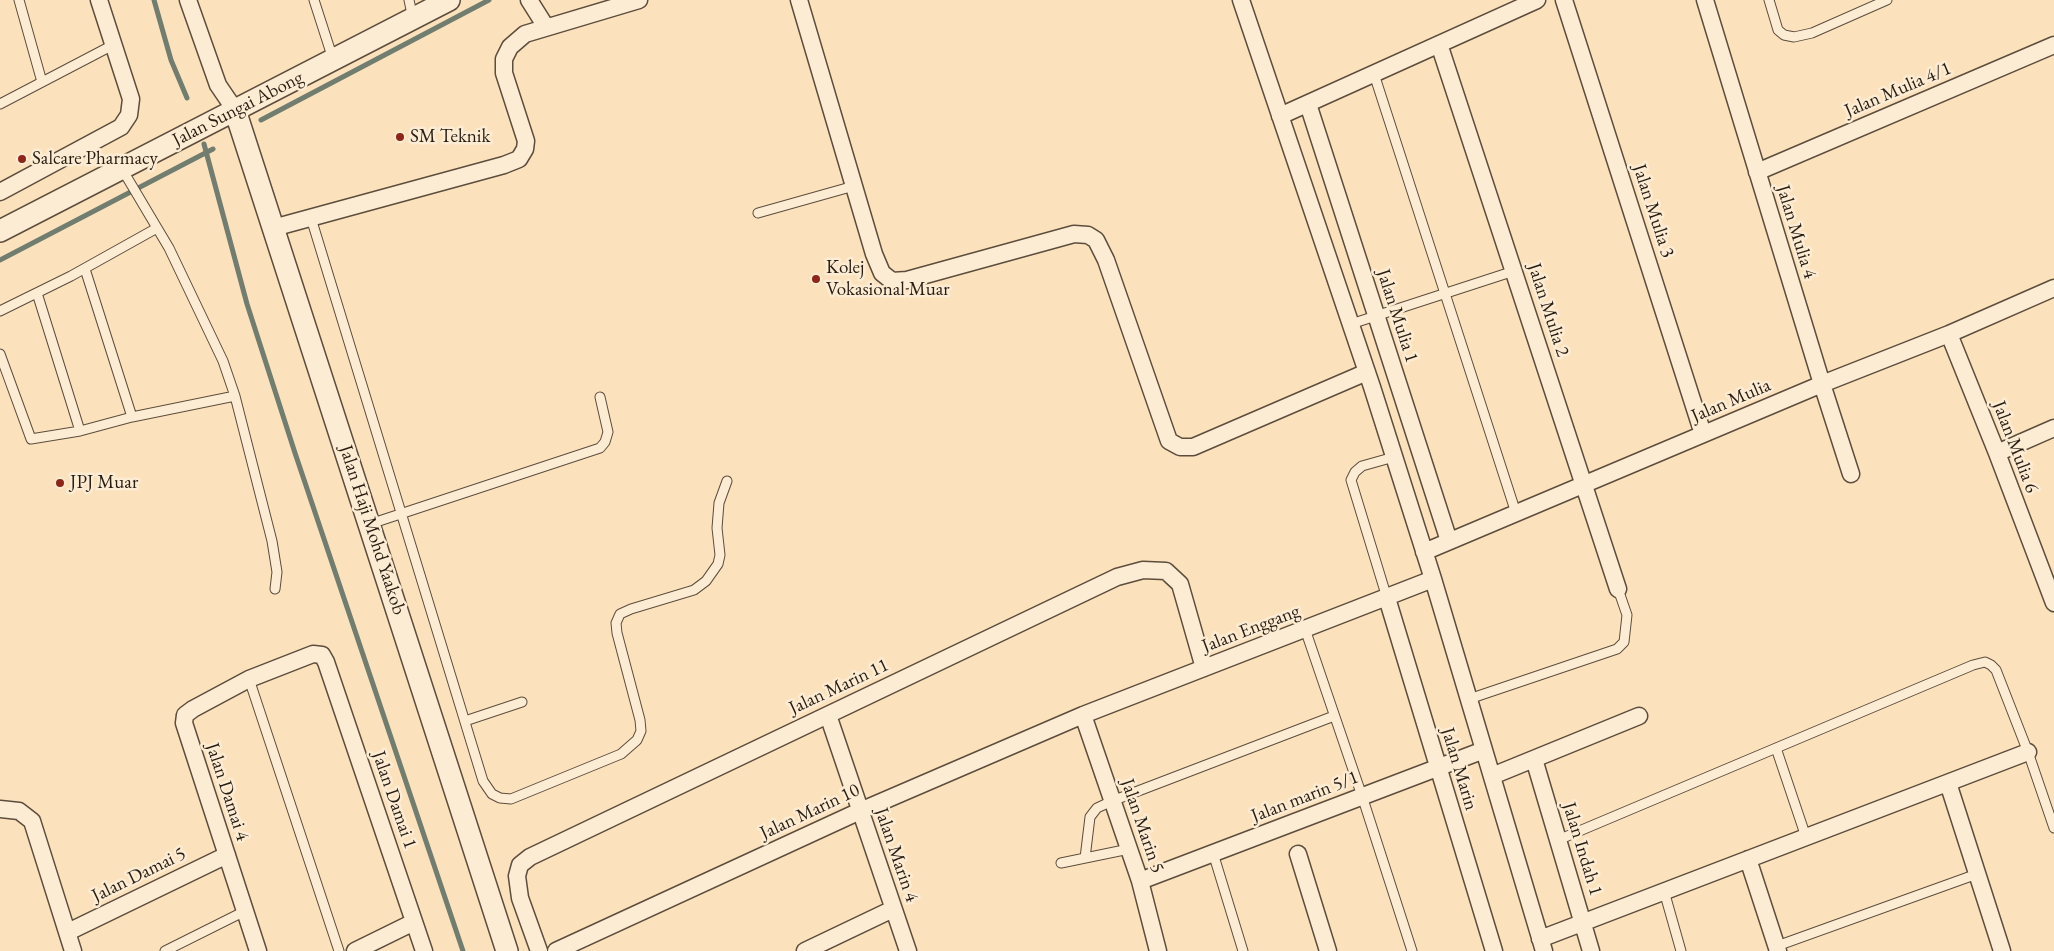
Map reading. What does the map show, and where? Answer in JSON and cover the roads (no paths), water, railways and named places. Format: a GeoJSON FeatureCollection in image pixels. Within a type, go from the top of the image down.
{"type":"FeatureCollection","features":[{"type":"Feature","properties":{"kind":"street"},"geometry":{"type":"LineString","coordinates":[[0,190],[121,127],[129,115],[131,100],[99,0]]}},
{"type":"Feature","properties":{"kind":"street"},"geometry":{"type":"LineString","coordinates":[[188,0],[218,85],[235,110]]}},
{"type":"Feature","properties":{"kind":"street","name":"Jalan Sungai Abong"},"geometry":{"type":"LineString","coordinates":[[0,231],[125,175],[235,110],[333,59],[411,9],[449,0]]}},
{"type":"Feature","properties":{"kind":"street"},"geometry":{"type":"LineString","coordinates":[[529,0],[546,28]]}},
{"type":"Feature","properties":{"kind":"street"},"geometry":{"type":"LineString","coordinates":[[273,228],[504,165],[519,159],[525,149],[526,141],[504,73],[504,59],[510,46],[525,34],[639,0]]}},
{"type":"Feature","properties":{"kind":"street"},"geometry":{"type":"LineString","coordinates":[[799,0],[874,254],[882,273],[892,281],[907,280],[1074,234],[1088,236],[1096,240],[1106,260],[1169,441],[1180,447],[1193,446],[1367,372]]}},
{"type":"Feature","properties":{"kind":"street"},"geometry":{"type":"LineString","coordinates":[[1241,0],[1367,372],[1433,579],[1542,945],[1583,923],[2028,752]]}},
{"type":"Feature","properties":{"kind":"street"},"geometry":{"type":"LineString","coordinates":[[1280,116],[1536,0]]}},
{"type":"Feature","properties":{"kind":"street","name":"Jalan Mulia 3"},"geometry":{"type":"LineString","coordinates":[[1564,0],[1703,434]]}},
{"type":"Feature","properties":{"kind":"street","name":"Jalan Mulia 4"},"geometry":{"type":"LineString","coordinates":[[1704,0],[1851,474]]}},
{"type":"Feature","properties":{"kind":"street","name":"Jalan Mulia 2"},"geometry":{"type":"LineString","coordinates":[[1439,44],[1618,589]]}},
{"type":"Feature","properties":{"kind":"street","name":"Jalan Mulia 4/1"},"geometry":{"type":"LineString","coordinates":[[1757,172],[2054,45]]}},
{"type":"Feature","properties":{"kind":"street","name":"Jalan Mulia 1"},"geometry":{"type":"LineString","coordinates":[[1308,104],[1448,541]]}},
{"type":"Feature","properties":{"kind":"street","name":"Jalan Haji Mohd Yaakob"},"geometry":{"type":"LineString","coordinates":[[235,110],[507,951]]}},
{"type":"Feature","properties":{"kind":"street","name":"Jalan Mulia"},"geometry":{"type":"LineString","coordinates":[[1424,552],[1822,384],[1949,334],[2054,288]]}},
{"type":"Feature","properties":{"kind":"street","name":"Jalan Mulia 6"},"geometry":{"type":"LineString","coordinates":[[1949,334],[1997,452],[2054,603]]}},
{"type":"Feature","properties":{"kind":"street"},"geometry":{"type":"LineString","coordinates":[[1997,452],[2054,428]]}},
{"type":"Feature","properties":{"kind":"street","name":"Jalan Marin 11"},"geometry":{"type":"LineString","coordinates":[[539,951],[520,898],[517,876],[520,865],[525,861],[1117,577],[1143,570],[1166,571],[1180,584],[1204,668]]}},
{"type":"Feature","properties":{"kind":"street","name":"Jalan Enggang"},"geometry":{"type":"LineString","coordinates":[[1083,715],[1433,579]]}},
{"type":"Feature","properties":{"kind":"street","name":"Jalan Marin"},"geometry":{"type":"LineString","coordinates":[[1387,598],[1494,951]]}},
{"type":"Feature","properties":{"kind":"street","name":"Jalan Damai 1"},"geometry":{"type":"LineString","coordinates":[[248,679],[313,654],[322,655],[326,662],[424,951]]}},
{"type":"Feature","properties":{"kind":"street","name":"Jalan Damai 4"},"geometry":{"type":"LineString","coordinates":[[248,679],[193,709],[185,716],[184,723],[258,951]]}},
{"type":"Feature","properties":{"kind":"street","name":"Jalan Marin 4"},"geometry":{"type":"LineString","coordinates":[[828,715],[908,951]]}},
{"type":"Feature","properties":{"kind":"street","name":"Jalan Marin 5"},"geometry":{"type":"LineString","coordinates":[[1083,715],[1140,881],[1158,951]]}},
{"type":"Feature","properties":{"kind":"street","name":"Jalan Marin 10"},"geometry":{"type":"LineString","coordinates":[[556,951],[860,811],[1083,715]]}},
{"type":"Feature","properties":{"kind":"street"},"geometry":{"type":"LineString","coordinates":[[1492,776],[1639,716]]}},
{"type":"Feature","properties":{"kind":"street","name":"Jalan marin 5/1"},"geometry":{"type":"LineString","coordinates":[[1140,881],[1484,750]]}},
{"type":"Feature","properties":{"kind":"street","name":"Jalan Indah 1"},"geometry":{"type":"LineString","coordinates":[[1534,759],[1591,951]]}},
{"type":"Feature","properties":{"kind":"street"},"geometry":{"type":"LineString","coordinates":[[1948,783],[2002,951]]}},
{"type":"Feature","properties":{"kind":"street"},"geometry":{"type":"LineString","coordinates":[[0,809],[19,811],[32,821],[73,951]]}},
{"type":"Feature","properties":{"kind":"street"},"geometry":{"type":"LineString","coordinates":[[1298,854],[1328,951]]}},
{"type":"Feature","properties":{"kind":"street","name":"Jalan Damai 5"},"geometry":{"type":"LineString","coordinates":[[68,932],[227,856]]}},
{"type":"Feature","properties":{"kind":"street"},"geometry":{"type":"LineString","coordinates":[[1748,860],[1777,949]]}},
{"type":"Feature","properties":{"kind":"street"},"geometry":{"type":"LineString","coordinates":[[805,951],[893,909]]}},
{"type":"Feature","properties":{"kind":"street"},"geometry":{"type":"LineString","coordinates":[[355,951],[414,922]]}},
{"type":"Feature","properties":{"kind":"lane"},"geometry":{"type":"LineString","coordinates":[[19,0],[42,82]]}},
{"type":"Feature","properties":{"kind":"lane"},"geometry":{"type":"LineString","coordinates":[[314,0],[333,59]]}},
{"type":"Feature","properties":{"kind":"lane"},"geometry":{"type":"LineString","coordinates":[[1769,0],[1778,30],[1784,35],[1794,37],[1812,33],[1887,0]]}},
{"type":"Feature","properties":{"kind":"lane"},"geometry":{"type":"LineString","coordinates":[[0,104],[113,44]]}},
{"type":"Feature","properties":{"kind":"lane"},"geometry":{"type":"LineString","coordinates":[[1374,74],[1516,513]]}},
{"type":"Feature","properties":{"kind":"lane"},"geometry":{"type":"LineString","coordinates":[[125,175],[169,248],[223,362],[235,396],[272,541],[276,572],[275,589]]}},
{"type":"Feature","properties":{"kind":"lane"},"geometry":{"type":"LineString","coordinates":[[758,213],[854,186]]}},
{"type":"Feature","properties":{"kind":"lane"},"geometry":{"type":"LineString","coordinates":[[312,218],[483,781],[492,794],[500,798],[511,799],[621,754],[637,740],[641,731],[640,720],[616,623],[620,614],[694,590],[706,581],[718,564],[720,555],[717,528],[718,512],[727,481]]}},
{"type":"Feature","properties":{"kind":"lane"},"geometry":{"type":"LineString","coordinates":[[0,311],[85,269],[157,228]]}},
{"type":"Feature","properties":{"kind":"lane"},"geometry":{"type":"LineString","coordinates":[[85,269],[132,417]]}},
{"type":"Feature","properties":{"kind":"lane"},"geometry":{"type":"LineString","coordinates":[[1351,324],[1514,271]]}},
{"type":"Feature","properties":{"kind":"lane"},"geometry":{"type":"LineString","coordinates":[[37,293],[80,431]]}},
{"type":"Feature","properties":{"kind":"lane"},"geometry":{"type":"LineString","coordinates":[[0,354],[31,439],[80,431],[132,417],[235,396]]}},
{"type":"Feature","properties":{"kind":"lane"},"geometry":{"type":"LineString","coordinates":[[370,524],[600,448],[605,442],[608,432],[600,397]]}},
{"type":"Feature","properties":{"kind":"lane"},"geometry":{"type":"LineString","coordinates":[[1387,598],[1351,480],[1355,472],[1362,466],[1394,457]]}},
{"type":"Feature","properties":{"kind":"lane"},"geometry":{"type":"LineString","coordinates":[[1469,699],[1617,649],[1624,642],[1626,615],[1618,589]]}},
{"type":"Feature","properties":{"kind":"lane"},"geometry":{"type":"LineString","coordinates":[[1305,629],[1412,951]]}},
{"type":"Feature","properties":{"kind":"lane"},"geometry":{"type":"LineString","coordinates":[[1558,840],[1973,664],[1985,662],[1991,664],[1996,670],[2028,752],[2054,828]]}},
{"type":"Feature","properties":{"kind":"lane"},"geometry":{"type":"LineString","coordinates":[[248,679],[339,951]]}},
{"type":"Feature","properties":{"kind":"lane"},"geometry":{"type":"LineString","coordinates":[[465,721],[522,702]]}},
{"type":"Feature","properties":{"kind":"lane"},"geometry":{"type":"LineString","coordinates":[[1085,858],[1090,817],[1097,808],[1334,716]]}},
{"type":"Feature","properties":{"kind":"lane"},"geometry":{"type":"LineString","coordinates":[[1776,748],[1806,837]]}},
{"type":"Feature","properties":{"kind":"lane"},"geometry":{"type":"LineString","coordinates":[[1061,863],[1129,849]]}},
{"type":"Feature","properties":{"kind":"lane"},"geometry":{"type":"LineString","coordinates":[[1213,853],[1243,951]]}},
{"type":"Feature","properties":{"kind":"lane"},"geometry":{"type":"LineString","coordinates":[[1777,949],[1977,874]]}},
{"type":"Feature","properties":{"kind":"lane"},"geometry":{"type":"LineString","coordinates":[[1664,891],[1681,951]]}},
{"type":"Feature","properties":{"kind":"lane"},"geometry":{"type":"LineString","coordinates":[[165,951],[245,911]]}},
{"type":"Feature","properties":{"kind":"waterway"},"geometry":{"type":"LineString","coordinates":[[154,0],[171,60],[187,98]]}},
{"type":"Feature","properties":{"kind":"waterway"},"geometry":{"type":"LineString","coordinates":[[261,120],[489,0]]}},
{"type":"Feature","properties":{"kind":"waterway"},"geometry":{"type":"LineString","coordinates":[[204,144],[247,304],[295,453],[463,951]]}},
{"type":"Feature","properties":{"kind":"waterway"},"geometry":{"type":"LineString","coordinates":[[0,260],[213,149]]}},
{"type":"Feature","properties":{"kind":"place","name":"SM Teknik"},"geometry":{"type":"Point","coordinates":[400,137]}},
{"type":"Feature","properties":{"kind":"place","name":"Salcare Pharmacy"},"geometry":{"type":"Point","coordinates":[22,159]}},
{"type":"Feature","properties":{"kind":"place","name":"Kolej Vokasional Muar"},"geometry":{"type":"Point","coordinates":[816,279]}},
{"type":"Feature","properties":{"kind":"place","name":"JPJ Muar"},"geometry":{"type":"Point","coordinates":[60,483]}}]}
